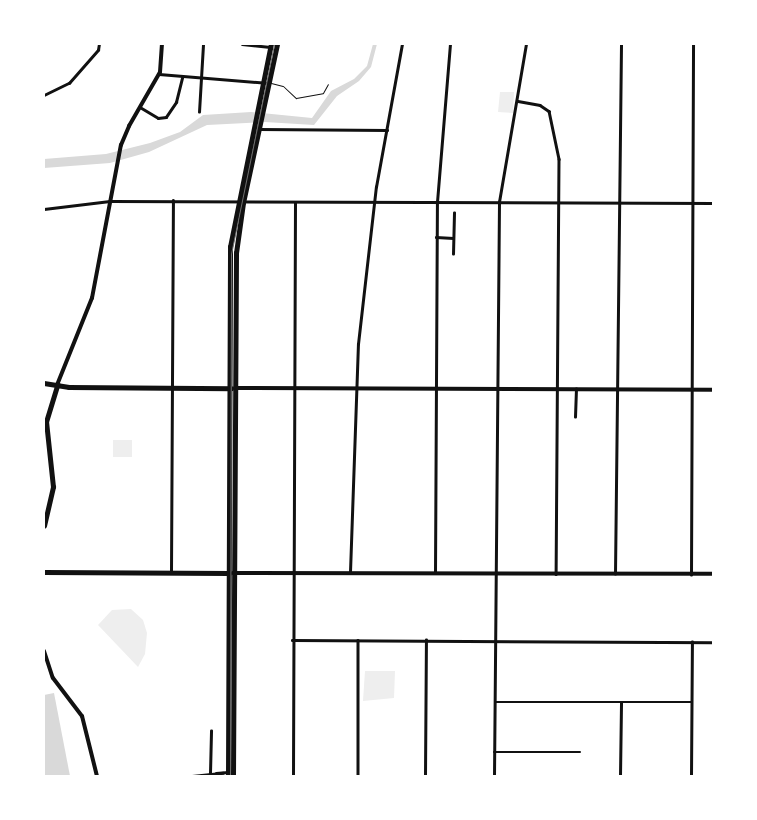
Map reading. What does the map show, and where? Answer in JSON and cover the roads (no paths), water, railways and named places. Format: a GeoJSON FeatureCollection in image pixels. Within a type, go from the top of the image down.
{"type":"FeatureCollection","features":[{"type":"Feature","properties":{"kind":"main road"},"geometry":{"type":"LineString","coordinates":[[44,526],[53,488],[46,422],[57,385],[92,298],[121,145],[159,74],[162,44]]}},
{"type":"Feature","properties":{"kind":"main road"},"geometry":{"type":"LineString","coordinates":[[233,776],[236,253],[243,203],[277,44]]}},
{"type":"Feature","properties":{"kind":"main road"},"geometry":{"type":"LineString","coordinates":[[226,774],[230,247],[237,202],[271,46]]}},
{"type":"Feature","properties":{"kind":"main road"},"geometry":{"type":"LineString","coordinates":[[44,383],[57,385],[228,388],[713,390]]}},
{"type":"Feature","properties":{"kind":"main road"},"geometry":{"type":"LineString","coordinates":[[44,572],[713,574]]}},
{"type":"Feature","properties":{"kind":"main road"},"geometry":{"type":"LineString","coordinates":[[44,652],[53,678],[82,716],[97,776]]}},
{"type":"Feature","properties":{"kind":"street"},"geometry":{"type":"LineString","coordinates":[[44,95],[69,83],[98,50],[99,44]]}},
{"type":"Feature","properties":{"kind":"street"},"geometry":{"type":"LineString","coordinates":[[198,112],[202,44]]}},
{"type":"Feature","properties":{"kind":"street"},"geometry":{"type":"LineString","coordinates":[[242,44],[271,46]]}},
{"type":"Feature","properties":{"kind":"street"},"geometry":{"type":"LineString","coordinates":[[350,572],[354,388],[374,202],[402,44]]}},
{"type":"Feature","properties":{"kind":"street"},"geometry":{"type":"LineString","coordinates":[[435,573],[436,237],[437,202],[450,44]]}},
{"type":"Feature","properties":{"kind":"street"},"geometry":{"type":"LineString","coordinates":[[494,776],[499,202],[518,101],[526,44]]}},
{"type":"Feature","properties":{"kind":"street"},"geometry":{"type":"LineString","coordinates":[[615,574],[621,44]]}},
{"type":"Feature","properties":{"kind":"street"},"geometry":{"type":"LineString","coordinates":[[691,575],[693,44]]}},
{"type":"Feature","properties":{"kind":"street"},"geometry":{"type":"LineString","coordinates":[[159,74],[182,78],[269,83]]}},
{"type":"Feature","properties":{"kind":"street"},"geometry":{"type":"LineString","coordinates":[[140,107],[158,118],[166,117],[176,102],[182,78]]}},
{"type":"Feature","properties":{"kind":"street"},"geometry":{"type":"LineString","coordinates":[[518,101],[540,105],[549,111],[560,160],[556,574]]}},
{"type":"Feature","properties":{"kind":"street"},"geometry":{"type":"LineString","coordinates":[[259,127],[387,130]]}},
{"type":"Feature","properties":{"kind":"street"},"geometry":{"type":"LineString","coordinates":[[44,209],[111,201],[173,200],[243,203],[713,203]]}},
{"type":"Feature","properties":{"kind":"street"},"geometry":{"type":"LineString","coordinates":[[171,572],[173,200]]}},
{"type":"Feature","properties":{"kind":"street"},"geometry":{"type":"LineString","coordinates":[[293,776],[295,203]]}},
{"type":"Feature","properties":{"kind":"street"},"geometry":{"type":"LineString","coordinates":[[453,254],[454,213]]}},
{"type":"Feature","properties":{"kind":"street"},"geometry":{"type":"LineString","coordinates":[[436,237],[453,238]]}},
{"type":"Feature","properties":{"kind":"street"},"geometry":{"type":"LineString","coordinates":[[575,417],[576,389]]}},
{"type":"Feature","properties":{"kind":"street"},"geometry":{"type":"LineString","coordinates":[[292,640],[713,642]]}},
{"type":"Feature","properties":{"kind":"street"},"geometry":{"type":"LineString","coordinates":[[358,640],[358,776]]}},
{"type":"Feature","properties":{"kind":"street"},"geometry":{"type":"LineString","coordinates":[[425,776],[426,640]]}},
{"type":"Feature","properties":{"kind":"street"},"geometry":{"type":"LineString","coordinates":[[691,776],[692,642]]}},
{"type":"Feature","properties":{"kind":"street"},"geometry":{"type":"LineString","coordinates":[[495,702],[691,702]]}},
{"type":"Feature","properties":{"kind":"street"},"geometry":{"type":"LineString","coordinates":[[620,776],[621,703]]}},
{"type":"Feature","properties":{"kind":"street"},"geometry":{"type":"LineString","coordinates":[[210,773],[212,731]]}},
{"type":"Feature","properties":{"kind":"street"},"geometry":{"type":"LineString","coordinates":[[494,752],[580,752]]}},
{"type":"Feature","properties":{"kind":"street"},"geometry":{"type":"LineString","coordinates":[[192,776],[210,773],[226,774]]}},
{"type":"Feature","properties":{"kind":"lane"},"geometry":{"type":"LineString","coordinates":[[269,83],[284,86],[296,98],[323,93],[328,84]]}},
{"type":"Feature","properties":{"kind":"railway"},"geometry":{"type":"LineString","coordinates":[[230,776],[231,254],[274,44]]}}]}
